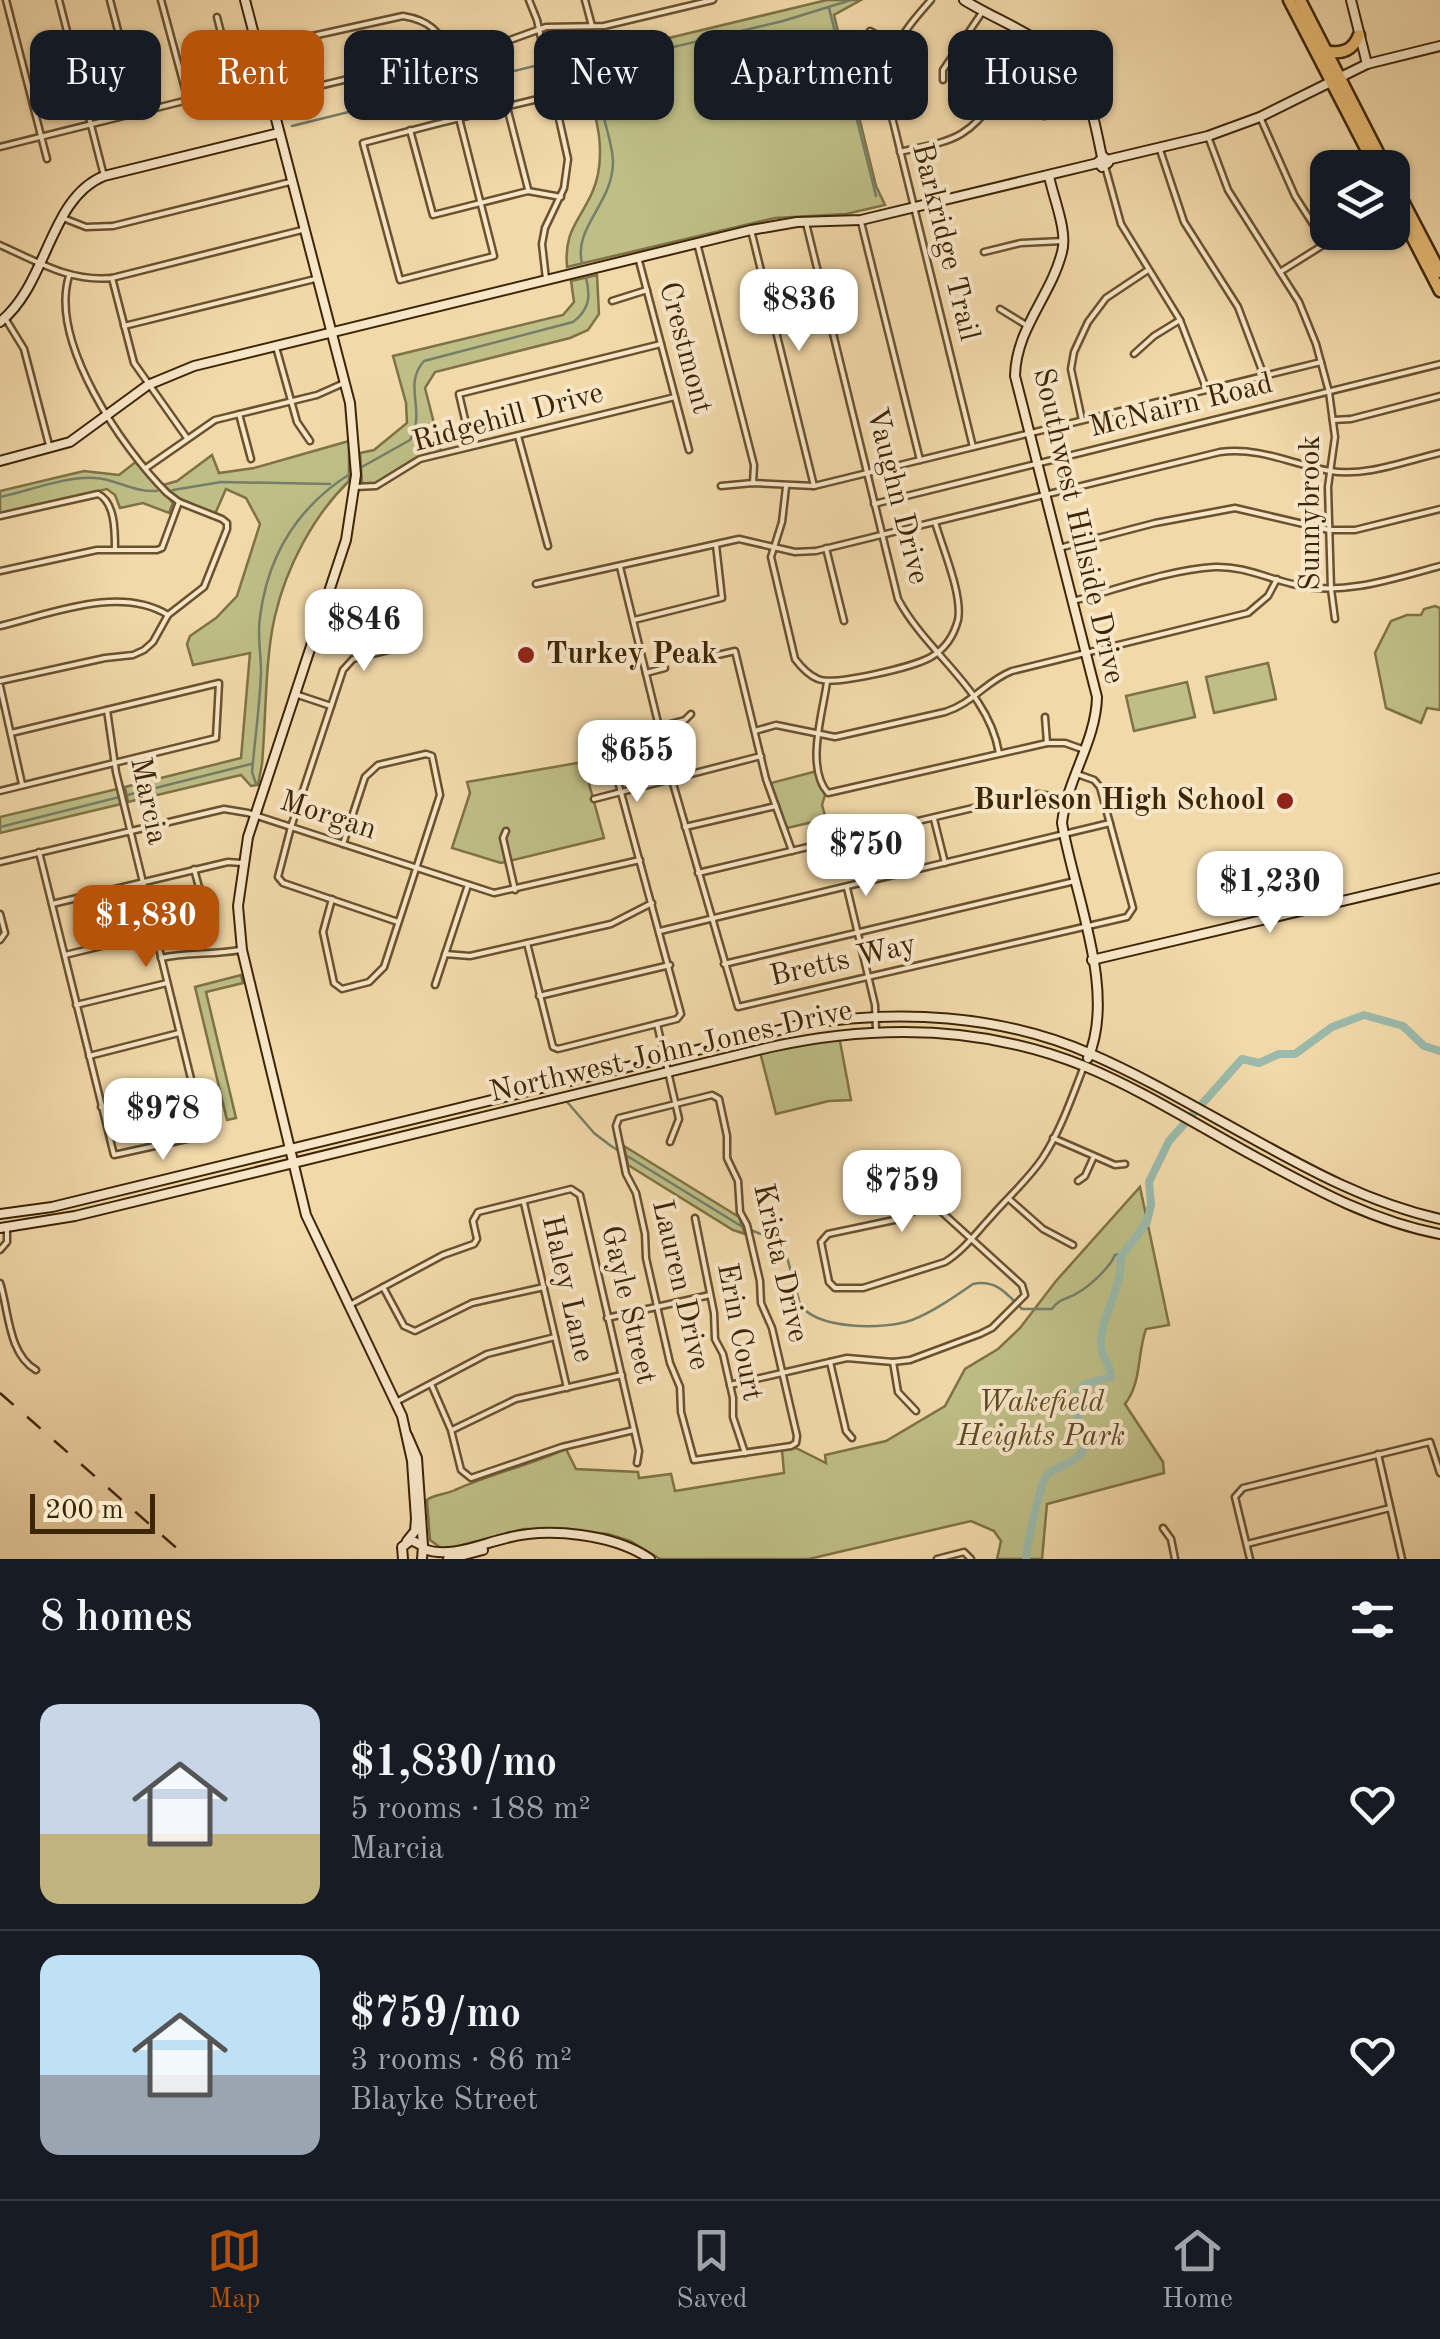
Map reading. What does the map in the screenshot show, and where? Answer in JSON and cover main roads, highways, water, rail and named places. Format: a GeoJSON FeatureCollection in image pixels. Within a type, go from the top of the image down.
{"type":"FeatureCollection","features":[{"type":"Feature","properties":{"kind":"main road"},"geometry":{"type":"LineString","coordinates":[[246,0],[344,382],[356,475],[346,540],[242,863],[238,906],[242,950],[312,1232],[396,1402],[407,1436],[416,1519],[414,1531],[402,1547],[402,1558]]}},
{"type":"Feature","properties":{"kind":"main road"},"geometry":{"type":"LineString","coordinates":[[964,0],[1055,52],[1074,71],[1090,107],[1103,162]]}},
{"type":"Feature","properties":{"kind":"main road"},"geometry":{"type":"LineString","coordinates":[[1290,0],[1376,150]]}},
{"type":"Feature","properties":{"kind":"main road"},"geometry":{"type":"LineString","coordinates":[[1300,0],[1329,56],[1368,150]]}},
{"type":"Feature","properties":{"kind":"main road"},"geometry":{"type":"LineString","coordinates":[[1351,0],[1364,65]]}},
{"type":"Feature","properties":{"kind":"main road"},"geometry":{"type":"LineString","coordinates":[[1329,56],[1352,47],[1360,35]]}},
{"type":"Feature","properties":{"kind":"main road"},"geometry":{"type":"LineString","coordinates":[[1329,56],[1346,67],[1440,46]]}},
{"type":"Feature","properties":{"kind":"main road"},"geometry":{"type":"LineString","coordinates":[[0,462],[50,449],[83,434],[148,385],[194,366],[697,242],[806,222],[861,220],[1208,136],[1260,117],[1364,65]]}},
{"type":"Feature","properties":{"kind":"main road"},"geometry":{"type":"LineString","coordinates":[[2,320],[26,295],[63,218],[82,189],[104,176],[279,133]]}},
{"type":"Feature","properties":{"kind":"main road","name":"Southwest Hillside Drive"},"geometry":{"type":"LineString","coordinates":[[1049,176],[1063,241],[1055,269],[1026,324],[1015,376],[1095,680],[1097,706],[1062,824],[1101,1008],[1084,1066]]}},
{"type":"Feature","properties":{"kind":"main road"},"geometry":{"type":"LineString","coordinates":[[1410,214],[1440,272]]}},
{"type":"Feature","properties":{"kind":"main road"},"geometry":{"type":"LineString","coordinates":[[1410,234],[1440,292]]}},
{"type":"Feature","properties":{"kind":"main road"},"geometry":{"type":"LineString","coordinates":[[1092,960],[1440,878]]}},
{"type":"Feature","properties":{"kind":"main road","name":"Northwest John Jones Drive"},"geometry":{"type":"LineString","coordinates":[[0,1214],[52,1207],[800,1025],[876,1016],[919,1016],[971,1021],[1044,1037],[1090,1054],[1366,1198],[1440,1219]]}},
{"type":"Feature","properties":{"kind":"main road","name":"Northwest John Jones Drive"},"geometry":{"type":"LineString","coordinates":[[4,1228],[108,1208],[817,1037],[876,1030],[967,1035],[1084,1066],[1359,1210],[1440,1234]]}},
{"type":"Feature","properties":{"kind":"main road"},"geometry":{"type":"LineString","coordinates":[[1290,1175],[1298,1163]]}},
{"type":"Feature","properties":{"kind":"main road"},"geometry":{"type":"LineString","coordinates":[[105,1194],[108,1208]]}},
{"type":"Feature","properties":{"kind":"main road"},"geometry":{"type":"LineString","coordinates":[[407,1436],[414,1443],[417,1458],[423,1551]]}},
{"type":"Feature","properties":{"kind":"main road"},"geometry":{"type":"LineString","coordinates":[[407,1541],[417,1541],[423,1551],[434,1553],[527,1534],[594,1536],[625,1544],[650,1559]]}},
{"type":"Feature","properties":{"kind":"main road"},"geometry":{"type":"LineString","coordinates":[[448,1559],[528,1538],[601,1541],[642,1559]]}},
{"type":"Feature","properties":{"kind":"waterway"},"geometry":{"type":"LineString","coordinates":[[582,263],[583,238],[607,190],[613,162],[599,98],[598,74],[602,64],[783,21],[851,0]]}},
{"type":"Feature","properties":{"kind":"waterway"},"geometry":{"type":"LineString","coordinates":[[829,8],[876,196]]}},
{"type":"Feature","properties":{"kind":"waterway"},"geometry":{"type":"LineString","coordinates":[[292,126],[534,66]]}},
{"type":"Feature","properties":{"kind":"waterway"},"geometry":{"type":"LineString","coordinates":[[360,468],[410,440],[416,418],[415,380],[424,361],[573,322],[587,303],[586,278]]}},
{"type":"Feature","properties":{"kind":"waterway"},"geometry":{"type":"LineString","coordinates":[[256,784],[252,772],[261,671],[259,624],[270,572],[302,516],[353,472]]}},
{"type":"Feature","properties":{"kind":"waterway"},"geometry":{"type":"LineString","coordinates":[[0,497],[83,478],[157,491]]}},
{"type":"Feature","properties":{"kind":"waterway"},"geometry":{"type":"LineString","coordinates":[[173,490],[221,482],[330,484]]}},
{"type":"Feature","properties":{"kind":"waterway"},"geometry":{"type":"LineString","coordinates":[[0,827],[251,764]]}},
{"type":"Feature","properties":{"kind":"waterway"},"geometry":{"type":"LineString","coordinates":[[1026,1559],[1044,1480],[1078,1456],[1085,1446],[1085,1434],[1076,1413],[1078,1392],[1085,1384],[1111,1377],[1101,1335],[1119,1279],[1120,1258],[1147,1222],[1151,1205],[1149,1182],[1169,1141],[1242,1059],[1259,1063],[1279,1054],[1295,1054],[1332,1027],[1364,1015],[1403,1026],[1424,1046],[1440,1051]]}},
{"type":"Feature","properties":{"kind":"waterway"},"geometry":{"type":"LineString","coordinates":[[568,1103],[611,1146],[741,1226],[783,1243],[800,1304],[820,1319],[852,1326],[900,1323],[936,1309],[973,1284],[981,1283],[1001,1289],[1022,1309],[1052,1309],[1089,1285],[1115,1255],[1122,1254]]}},
{"type":"Feature","properties":{"kind":"railway"},"geometry":{"type":"LineString","coordinates":[[0,1393],[189,1559]]}},
{"type":"Feature","properties":{"kind":"place","name":"Turkey Peak"},"geometry":{"type":"Point","coordinates":[526,655]}},
{"type":"Feature","properties":{"kind":"place","name":"Burleson High School"},"geometry":{"type":"Point","coordinates":[1285,801]}},
{"type":"Feature","properties":{"kind":"park label","name":"Wakefield Heights Park"},"geometry":{"type":"Point","coordinates":[1041,1420]}}]}
